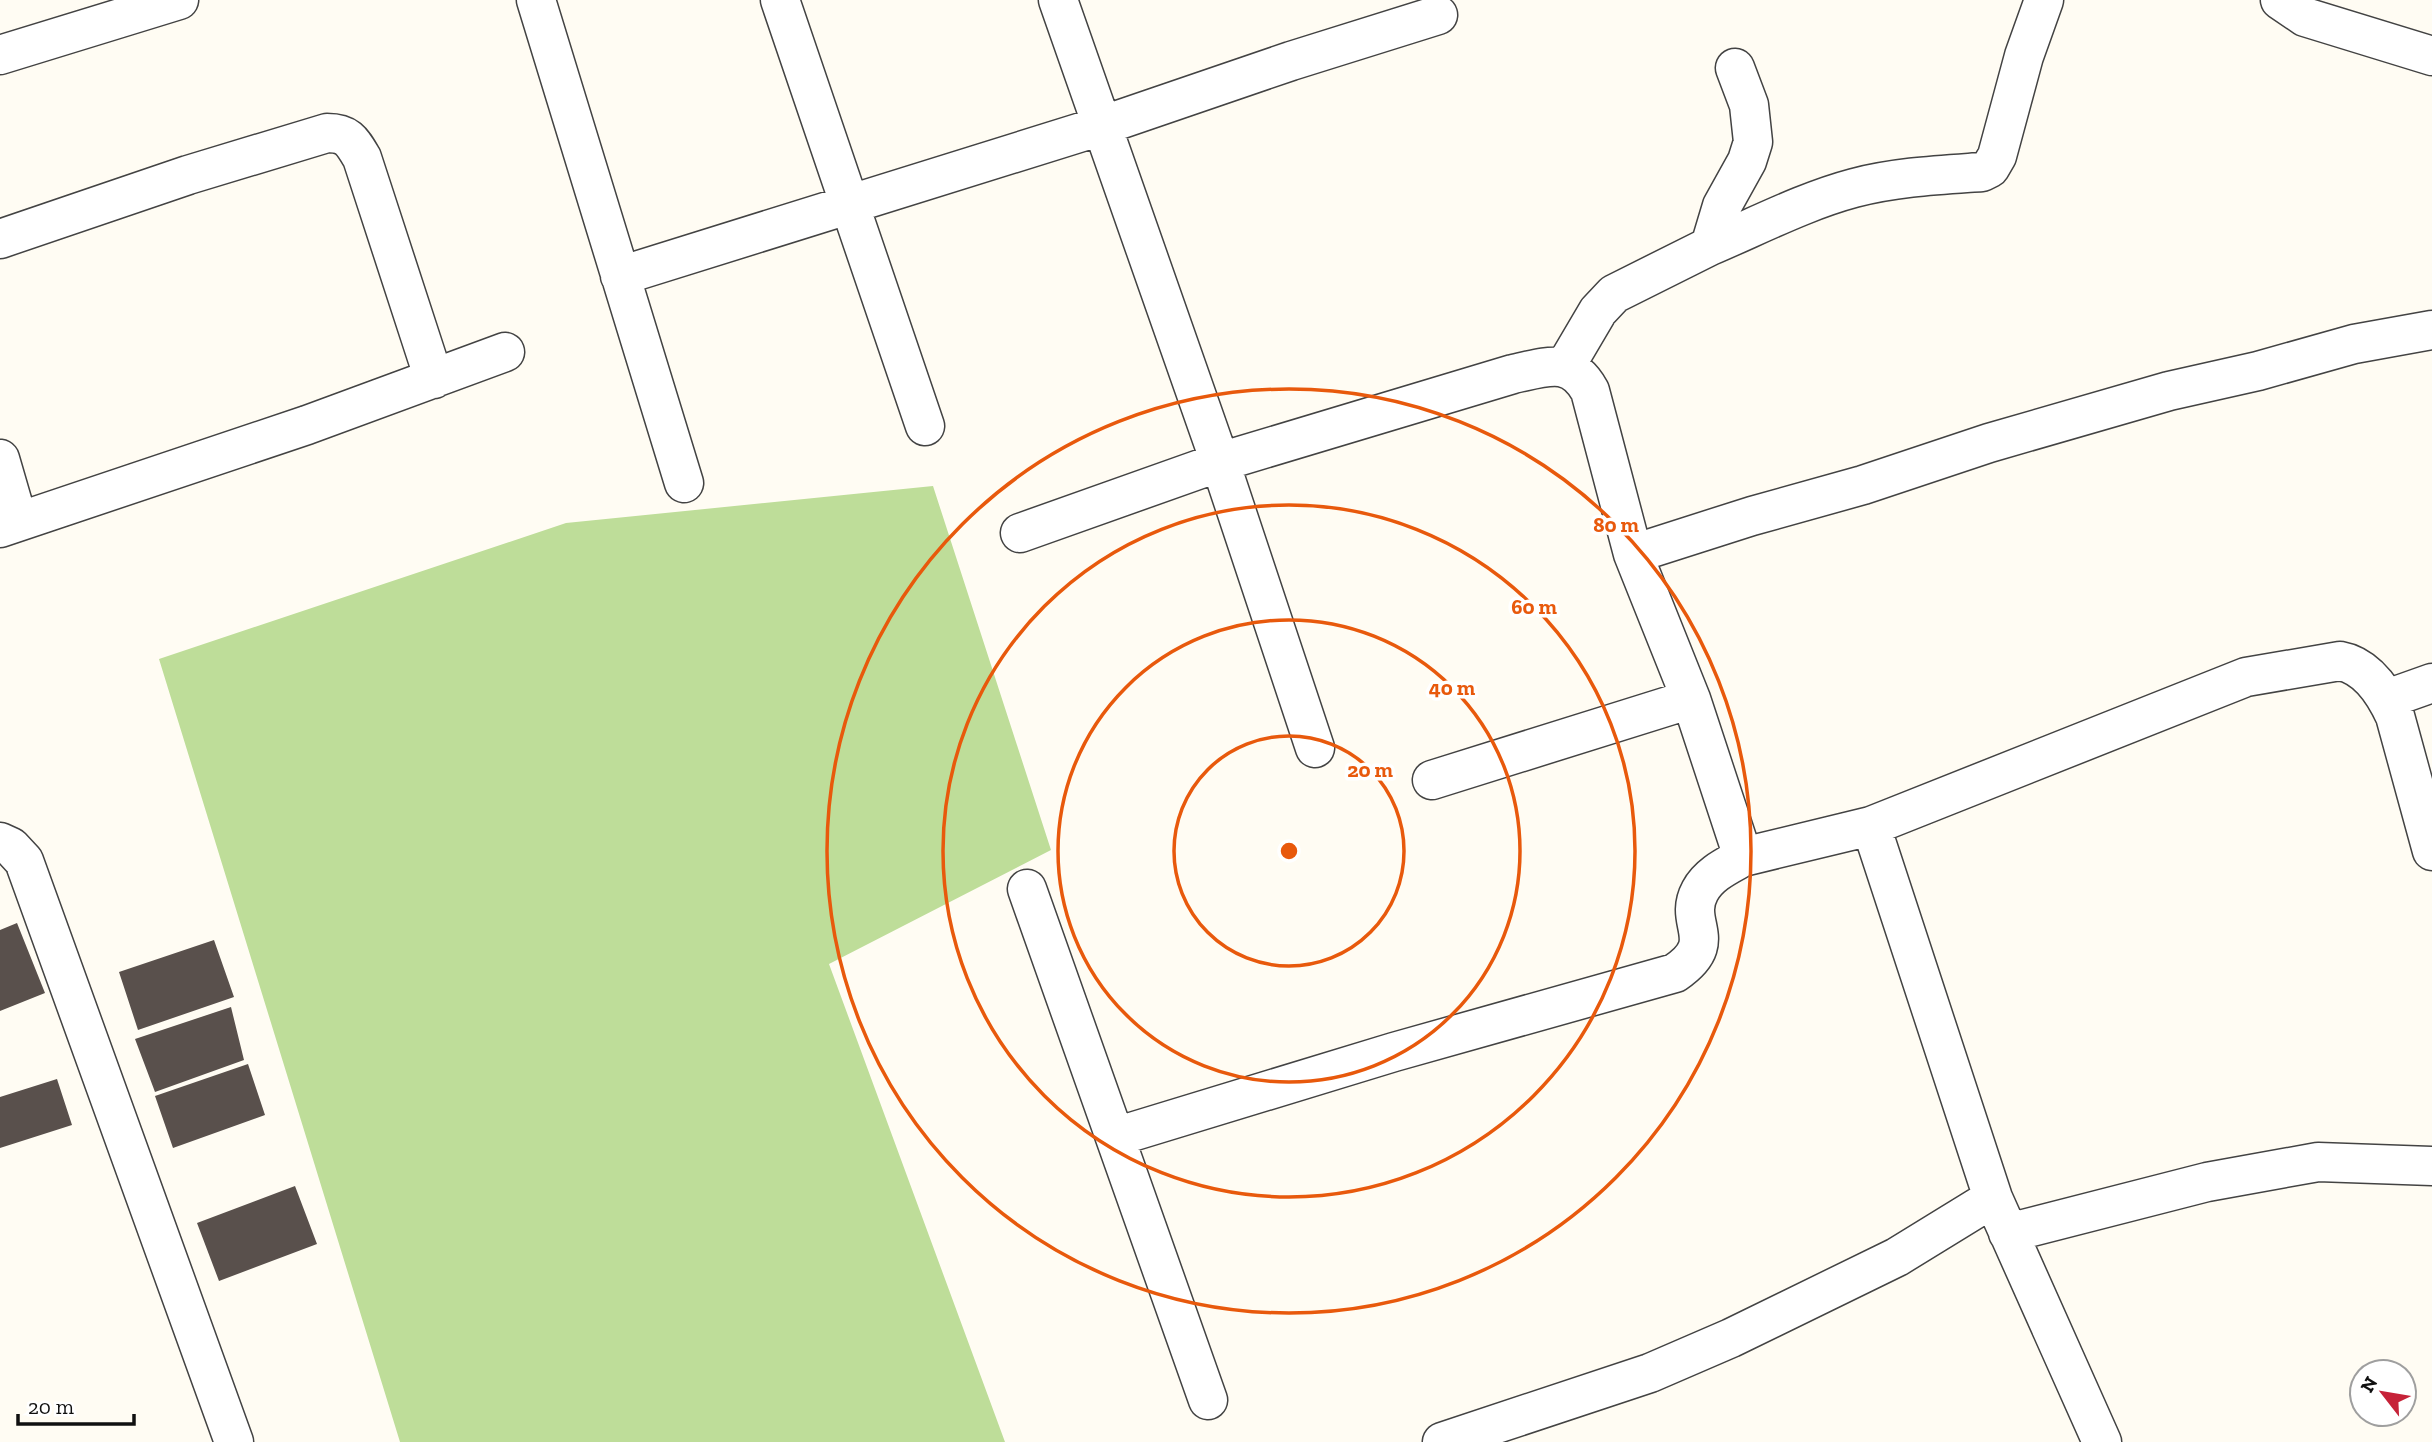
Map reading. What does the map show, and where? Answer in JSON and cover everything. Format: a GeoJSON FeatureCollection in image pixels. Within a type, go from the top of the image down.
{"type":"FeatureCollection","features":[{"type":"Feature","properties":{"kind":"street"},"geometry":{"type":"LineString","coordinates":[[0,55],[179,0]]}},
{"type":"Feature","properties":{"kind":"street"},"geometry":{"type":"LineString","coordinates":[[536,0],[684,483]]}},
{"type":"Feature","properties":{"kind":"street"},"geometry":{"type":"LineString","coordinates":[[780,0],[925,426]]}},
{"type":"Feature","properties":{"kind":"street"},"geometry":{"type":"LineString","coordinates":[[1058,0],[1220,463],[1315,748]]}},
{"type":"Feature","properties":{"kind":"street"},"geometry":{"type":"LineString","coordinates":[[1565,367],[1598,311],[1614,294],[1710,246],[1821,198],[1855,187],[1899,179],[1982,172],[1990,167],[1997,156],[2024,56],[2044,0]]}},
{"type":"Feature","properties":{"kind":"street"},"geometry":{"type":"LineString","coordinates":[[2280,0],[2305,16],[2432,56]]}},
{"type":"Feature","properties":{"kind":"street"},"geometry":{"type":"LineString","coordinates":[[621,276],[1101,126],[1291,61],[1438,15]]}},
{"type":"Feature","properties":{"kind":"street"},"geometry":{"type":"LineString","coordinates":[[1710,246],[1722,206],[1747,161],[1753,142],[1749,105],[1735,68]]}},
{"type":"Feature","properties":{"kind":"street"},"geometry":{"type":"LineString","coordinates":[[0,239],[188,175],[327,134],[341,133],[353,142],[362,158],[434,379]]}},
{"type":"Feature","properties":{"kind":"street"},"geometry":{"type":"LineString","coordinates":[[1633,554],[1752,516],[1863,485],[1989,443],[2169,391],[2258,371],[2354,344],[2432,330]]}},
{"type":"Feature","properties":{"kind":"street"},"geometry":{"type":"LineString","coordinates":[[0,460],[9,525],[144,481],[505,352]]}},
{"type":"Feature","properties":{"kind":"street"},"geometry":{"type":"LineString","coordinates":[[1020,533],[1220,463],[1513,374],[1549,366],[1565,367],[1583,379],[1590,391],[1633,554],[1691,699],[1743,857]]}},
{"type":"Feature","properties":{"kind":"street"},"geometry":{"type":"LineString","coordinates":[[1115,1138],[1394,1052],[1675,973],[1690,963],[1699,949],[1696,909],[1699,892],[1714,873],[1743,857],[1871,826],[2246,677],[2340,661],[2352,663],[2364,671],[2387,699],[2395,716],[2432,851]]}},
{"type":"Feature","properties":{"kind":"street"},"geometry":{"type":"LineString","coordinates":[[2387,699],[2432,683]]}},
{"type":"Feature","properties":{"kind":"street"},"geometry":{"type":"LineString","coordinates":[[1432,780],[1691,699]]}},
{"type":"Feature","properties":{"kind":"street"},"geometry":{"type":"LineString","coordinates":[[1871,826],[1993,1198],[2102,1442]]}},
{"type":"Feature","properties":{"kind":"street"},"geometry":{"type":"LineString","coordinates":[[0,842],[11,847],[24,861],[234,1442]]}},
{"type":"Feature","properties":{"kind":"street"},"geometry":{"type":"LineString","coordinates":[[1027,889],[1208,1400]]}},
{"type":"Feature","properties":{"kind":"street"},"geometry":{"type":"LineString","coordinates":[[2008,1233],[2207,1182],[2318,1162],[2432,1166]]}},
{"type":"Feature","properties":{"kind":"street"},"geometry":{"type":"LineString","coordinates":[[1442,1442],[1650,1373],[1731,1338],[1897,1257],[1993,1198]]}},
{"type":"Feature","properties":{"kind":"green space"},"geometry":{"type":"Polygon","coordinates":[[[933,486],[1051,850],[829,964],[1005,1442],[400,1442],[159,659],[566,523],[933,486]]]}},
{"type":"Feature","properties":{"kind":"building"},"geometry":{"type":"Polygon","coordinates":[[[17,923],[45,993],[0,1011],[0,930],[17,923]]]}},
{"type":"Feature","properties":{"kind":"building"},"geometry":{"type":"Polygon","coordinates":[[[214,940],[234,997],[138,1030],[119,972],[214,940]]]}},
{"type":"Feature","properties":{"kind":"building"},"geometry":{"type":"Polygon","coordinates":[[[231,1007],[244,1060],[155,1092],[135,1039],[231,1007]]]}},
{"type":"Feature","properties":{"kind":"building"},"geometry":{"type":"Polygon","coordinates":[[[248,1064],[265,1115],[173,1148],[155,1096],[248,1064]]]}},
{"type":"Feature","properties":{"kind":"building"},"geometry":{"type":"Polygon","coordinates":[[[57,1079],[72,1125],[0,1148],[0,1097],[57,1079]]]}},
{"type":"Feature","properties":{"kind":"building"},"geometry":{"type":"Polygon","coordinates":[[[295,1186],[317,1244],[219,1281],[197,1223],[295,1186]]]}}]}
